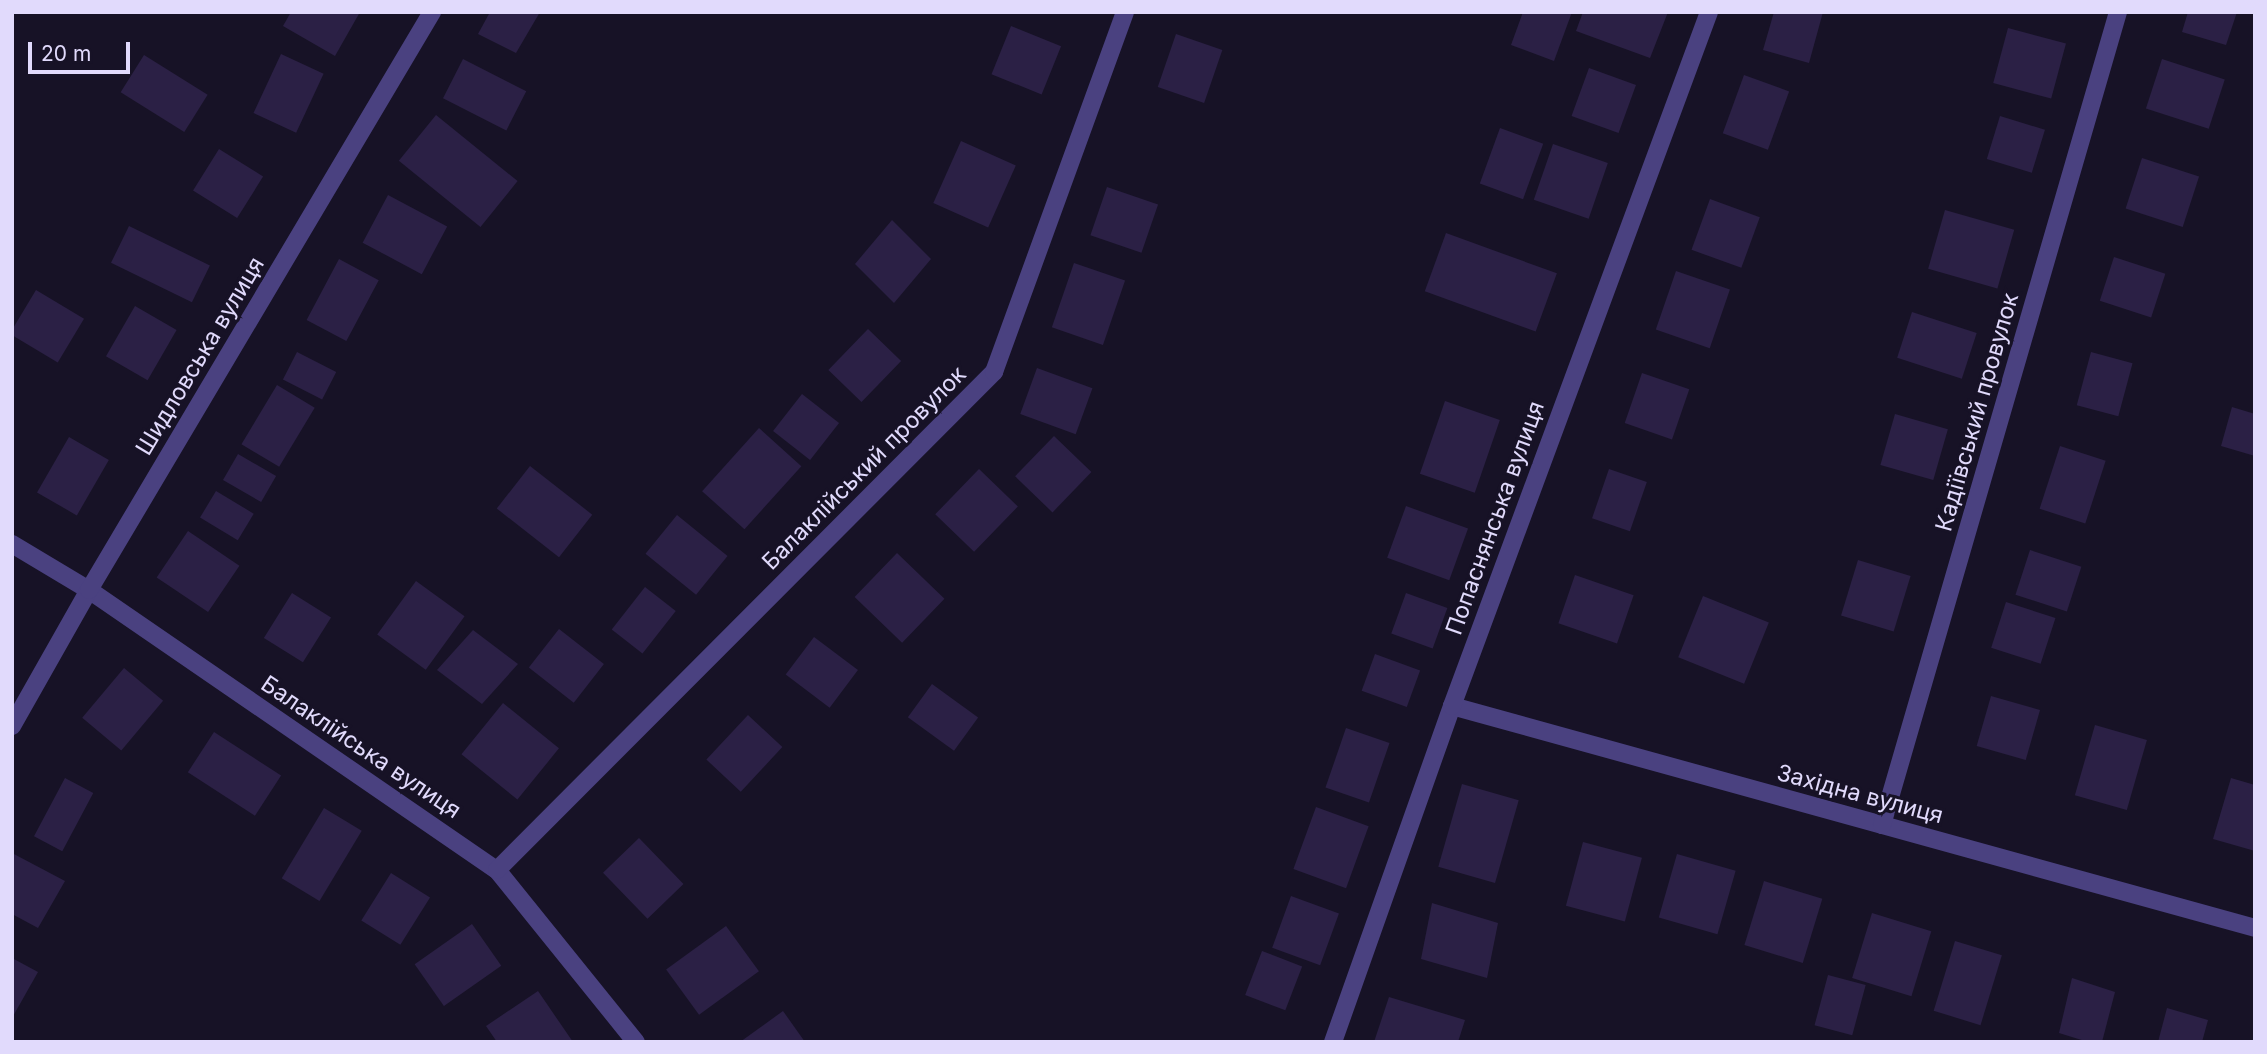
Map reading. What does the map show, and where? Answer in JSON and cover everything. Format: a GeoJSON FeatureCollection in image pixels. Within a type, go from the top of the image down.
{"type":"FeatureCollection","features":[{"type":"Feature","properties":{"kind":"street","name":"Шидловська вулиця"},"geometry":{"type":"LineString","coordinates":[[12,726],[89,590],[432,12]]}},
{"type":"Feature","properties":{"kind":"street","name":"Балаклійський провулок"},"geometry":{"type":"LineString","coordinates":[[497,870],[994,372],[1125,12]]}},
{"type":"Feature","properties":{"kind":"street","name":"Попаснянська вулиця"},"geometry":{"type":"LineString","coordinates":[[1333,1042],[1451,706],[1709,12]]}},
{"type":"Feature","properties":{"kind":"street","name":"Кадіївський провулок"},"geometry":{"type":"LineString","coordinates":[[1882,825],[2118,12]]}},
{"type":"Feature","properties":{"kind":"street","name":"Балаклійська вулиця"},"geometry":{"type":"LineString","coordinates":[[12,544],[89,590],[497,870],[636,1042]]}},
{"type":"Feature","properties":{"kind":"street","name":"Західна вулиця"},"geometry":{"type":"LineString","coordinates":[[1451,706],[2255,928]]}},
{"type":"Feature","properties":{"kind":"building"},"geometry":{"type":"Polygon","coordinates":[[[291,12],[360,12],[335,56],[283,26],[291,12]]]}},
{"type":"Feature","properties":{"kind":"building"},"geometry":{"type":"Polygon","coordinates":[[[490,12],[540,12],[516,53],[478,34],[490,12]]]}},
{"type":"Feature","properties":{"kind":"building"},"geometry":{"type":"Polygon","coordinates":[[[1523,12],[1572,12],[1554,61],[1511,45],[1523,12]]]}},
{"type":"Feature","properties":{"kind":"building"},"geometry":{"type":"Polygon","coordinates":[[[1583,12],[1668,12],[1650,58],[1576,31],[1583,12]]]}},
{"type":"Feature","properties":{"kind":"building"},"geometry":{"type":"Polygon","coordinates":[[[1774,12],[1823,12],[1809,63],[1763,50],[1774,12]]]}},
{"type":"Feature","properties":{"kind":"building"},"geometry":{"type":"Polygon","coordinates":[[[2188,12],[2237,12],[2226,45],[2182,32],[2188,12]]]}},
{"type":"Feature","properties":{"kind":"building"},"geometry":{"type":"Polygon","coordinates":[[[1011,26],[1061,46],[1042,94],[992,74],[1011,26]]]}},
{"type":"Feature","properties":{"kind":"building"},"geometry":{"type":"Polygon","coordinates":[[[2008,28],[2066,44],[2051,99],[1993,83],[2008,28]]]}},
{"type":"Feature","properties":{"kind":"building"},"geometry":{"type":"Polygon","coordinates":[[[1176,34],[1222,50],[1204,103],[1158,87],[1176,34]]]}},
{"type":"Feature","properties":{"kind":"building"},"geometry":{"type":"Polygon","coordinates":[[[281,54],[324,74],[296,133],[254,113],[281,54]]]}},
{"type":"Feature","properties":{"kind":"building"},"geometry":{"type":"Polygon","coordinates":[[[144,55],[208,95],[184,132],[121,92],[144,55]]]}},
{"type":"Feature","properties":{"kind":"building"},"geometry":{"type":"Polygon","coordinates":[[[463,59],[526,91],[506,130],[443,98],[463,59]]]}},
{"type":"Feature","properties":{"kind":"building"},"geometry":{"type":"Polygon","coordinates":[[[2162,59],[2225,79],[2209,129],[2146,108],[2162,59]]]}},
{"type":"Feature","properties":{"kind":"building"},"geometry":{"type":"Polygon","coordinates":[[[1589,68],[1636,85],[1619,133],[1572,116],[1589,68]]]}},
{"type":"Feature","properties":{"kind":"building"},"geometry":{"type":"Polygon","coordinates":[[[1744,75],[1789,91],[1768,150],[1723,133],[1744,75]]]}},
{"type":"Feature","properties":{"kind":"building"},"geometry":{"type":"Polygon","coordinates":[[[436,115],[518,181],[480,227],[399,161],[436,115]]]}},
{"type":"Feature","properties":{"kind":"building"},"geometry":{"type":"Polygon","coordinates":[[[2000,116],[2045,130],[2032,173],[1987,159],[2000,116]]]}},
{"type":"Feature","properties":{"kind":"building"},"geometry":{"type":"Polygon","coordinates":[[[1500,128],[1543,144],[1523,199],[1480,183],[1500,128]]]}},
{"type":"Feature","properties":{"kind":"building"},"geometry":{"type":"Polygon","coordinates":[[[961,141],[1016,165],[988,228],[933,203],[961,141]]]}},
{"type":"Feature","properties":{"kind":"building"},"geometry":{"type":"Polygon","coordinates":[[[1553,144],[1608,163],[1589,219],[1534,200],[1553,144]]]}},
{"type":"Feature","properties":{"kind":"building"},"geometry":{"type":"Polygon","coordinates":[[[219,149],[263,177],[237,218],[193,191],[219,149]]]}},
{"type":"Feature","properties":{"kind":"building"},"geometry":{"type":"Polygon","coordinates":[[[2142,158],[2199,177],[2183,227],[2126,208],[2142,158]]]}},
{"type":"Feature","properties":{"kind":"building"},"geometry":{"type":"Polygon","coordinates":[[[1107,187],[1158,205],[1141,253],[1090,235],[1107,187]]]}},
{"type":"Feature","properties":{"kind":"building"},"geometry":{"type":"Polygon","coordinates":[[[388,195],[447,226],[422,274],[363,243],[388,195]]]}},
{"type":"Feature","properties":{"kind":"building"},"geometry":{"type":"Polygon","coordinates":[[[1710,199],[1760,217],[1741,268],[1692,250],[1710,199]]]}},
{"type":"Feature","properties":{"kind":"building"},"geometry":{"type":"Polygon","coordinates":[[[1945,210],[2014,230],[1997,288],[1928,269],[1945,210]]]}},
{"type":"Feature","properties":{"kind":"building"},"geometry":{"type":"Polygon","coordinates":[[[892,220],[931,259],[894,303],[855,264],[892,220]]]}},
{"type":"Feature","properties":{"kind":"building"},"geometry":{"type":"Polygon","coordinates":[[[129,226],[210,265],[192,302],[111,263],[129,226]]]}},
{"type":"Feature","properties":{"kind":"building"},"geometry":{"type":"Polygon","coordinates":[[[1446,233],[1557,273],[1536,332],[1425,291],[1446,233]]]}},
{"type":"Feature","properties":{"kind":"building"},"geometry":{"type":"Polygon","coordinates":[[[2114,257],[2165,274],[2151,317],[2100,301],[2114,257]]]}},
{"type":"Feature","properties":{"kind":"building"},"geometry":{"type":"Polygon","coordinates":[[[339,259],[379,280],[346,341],[307,320],[339,259]]]}},
{"type":"Feature","properties":{"kind":"building"},"geometry":{"type":"Polygon","coordinates":[[[1074,263],[1125,281],[1103,345],[1052,327],[1074,263]]]}},
{"type":"Feature","properties":{"kind":"building"},"geometry":{"type":"Polygon","coordinates":[[[1676,271],[1730,290],[1710,348],[1656,330],[1676,271]]]}},
{"type":"Feature","properties":{"kind":"building"},"geometry":{"type":"Polygon","coordinates":[[[36,290],[84,319],[58,363],[12,335],[12,330],[36,290]]]}},
{"type":"Feature","properties":{"kind":"building"},"geometry":{"type":"Polygon","coordinates":[[[135,306],[177,330],[148,380],[106,356],[135,306]]]}},
{"type":"Feature","properties":{"kind":"building"},"geometry":{"type":"Polygon","coordinates":[[[1912,312],[1977,333],[1962,379],[1897,358],[1912,312]]]}},
{"type":"Feature","properties":{"kind":"building"},"geometry":{"type":"Polygon","coordinates":[[[868,329],[901,361],[861,402],[828,370],[868,329]]]}},
{"type":"Feature","properties":{"kind":"building"},"geometry":{"type":"Polygon","coordinates":[[[297,352],[336,372],[322,400],[283,380],[297,352]]]}},
{"type":"Feature","properties":{"kind":"building"},"geometry":{"type":"Polygon","coordinates":[[[2091,352],[2133,363],[2118,416],[2077,405],[2091,352]]]}},
{"type":"Feature","properties":{"kind":"building"},"geometry":{"type":"Polygon","coordinates":[[[1037,368],[1092,388],[1076,434],[1020,414],[1037,368]]]}},
{"type":"Feature","properties":{"kind":"building"},"geometry":{"type":"Polygon","coordinates":[[[1642,373],[1689,389],[1672,439],[1625,423],[1642,373]]]}},
{"type":"Feature","properties":{"kind":"building"},"geometry":{"type":"Polygon","coordinates":[[[277,385],[315,408],[279,467],[241,444],[277,385]]]}},
{"type":"Feature","properties":{"kind":"building"},"geometry":{"type":"Polygon","coordinates":[[[802,394],[839,423],[810,460],[773,431],[802,394]]]}},
{"type":"Feature","properties":{"kind":"building"},"geometry":{"type":"Polygon","coordinates":[[[1445,401],[1500,420],[1475,493],[1420,474],[1445,401]]]}},
{"type":"Feature","properties":{"kind":"building"},"geometry":{"type":"Polygon","coordinates":[[[2232,407],[2255,414],[2255,456],[2221,446],[2232,407]]]}},
{"type":"Feature","properties":{"kind":"building"},"geometry":{"type":"Polygon","coordinates":[[[1895,414],[1948,429],[1933,480],[1880,465],[1895,414]]]}},
{"type":"Feature","properties":{"kind":"building"},"geometry":{"type":"Polygon","coordinates":[[[759,428],[801,466],[744,529],[702,491],[759,428]]]}},
{"type":"Feature","properties":{"kind":"building"},"geometry":{"type":"Polygon","coordinates":[[[1054,436],[1091,472],[1053,512],[1015,476],[1054,436]]]}},
{"type":"Feature","properties":{"kind":"building"},"geometry":{"type":"Polygon","coordinates":[[[69,437],[109,460],[77,515],[37,492],[69,437]]]}},
{"type":"Feature","properties":{"kind":"building"},"geometry":{"type":"Polygon","coordinates":[[[2060,446],[2106,461],[2085,524],[2040,509],[2060,446]]]}},
{"type":"Feature","properties":{"kind":"building"},"geometry":{"type":"Polygon","coordinates":[[[238,454],[276,476],[261,502],[223,480],[238,454]]]}},
{"type":"Feature","properties":{"kind":"building"},"geometry":{"type":"Polygon","coordinates":[[[530,466],[592,515],[559,557],[497,509],[530,466]]]}},
{"type":"Feature","properties":{"kind":"building"},"geometry":{"type":"Polygon","coordinates":[[[979,469],[1018,507],[974,552],[935,514],[979,469]]]}},
{"type":"Feature","properties":{"kind":"building"},"geometry":{"type":"Polygon","coordinates":[[[1609,469],[1647,482],[1630,531],[1592,518],[1609,469]]]}},
{"type":"Feature","properties":{"kind":"building"},"geometry":{"type":"Polygon","coordinates":[[[216,491],[254,514],[238,540],[200,518],[216,491]]]}},
{"type":"Feature","properties":{"kind":"building"},"geometry":{"type":"Polygon","coordinates":[[[1406,506],[1468,529],[1449,580],[1387,558],[1406,506]]]}},
{"type":"Feature","properties":{"kind":"building"},"geometry":{"type":"Polygon","coordinates":[[[677,515],[728,556],[696,595],[646,554],[677,515]]]}},
{"type":"Feature","properties":{"kind":"building"},"geometry":{"type":"Polygon","coordinates":[[[188,531],[239,566],[208,612],[157,577],[188,531]]]}},
{"type":"Feature","properties":{"kind":"building"},"geometry":{"type":"Polygon","coordinates":[[[2030,550],[2081,567],[2067,611],[2015,595],[2030,550]]]}},
{"type":"Feature","properties":{"kind":"building"},"geometry":{"type":"Polygon","coordinates":[[[897,553],[944,599],[902,643],[855,597],[897,553]]]}},
{"type":"Feature","properties":{"kind":"building"},"geometry":{"type":"Polygon","coordinates":[[[1858,560],[1911,576],[1894,632],[1841,615],[1858,560]]]}},
{"type":"Feature","properties":{"kind":"building"},"geometry":{"type":"Polygon","coordinates":[[[1575,575],[1634,595],[1617,643],[1558,623],[1575,575]]]}},
{"type":"Feature","properties":{"kind":"building"},"geometry":{"type":"Polygon","coordinates":[[[416,581],[465,616],[426,670],[377,634],[416,581]]]}},
{"type":"Feature","properties":{"kind":"building"},"geometry":{"type":"Polygon","coordinates":[[[645,587],[676,611],[642,654],[612,630],[645,587]]]}},
{"type":"Feature","properties":{"kind":"building"},"geometry":{"type":"Polygon","coordinates":[[[292,593],[331,617],[303,662],[264,638],[292,593]]]}},
{"type":"Feature","properties":{"kind":"building"},"geometry":{"type":"Polygon","coordinates":[[[1406,593],[1447,608],[1433,648],[1391,633],[1406,593]]]}},
{"type":"Feature","properties":{"kind":"building"},"geometry":{"type":"Polygon","coordinates":[[[1703,596],[1769,623],[1744,684],[1678,657],[1703,596]]]}},
{"type":"Feature","properties":{"kind":"building"},"geometry":{"type":"Polygon","coordinates":[[[2006,602],[2055,618],[2041,664],[1991,648],[2006,602]]]}},
{"type":"Feature","properties":{"kind":"building"},"geometry":{"type":"Polygon","coordinates":[[[559,629],[604,664],[574,703],[529,668],[559,629]]]}},
{"type":"Feature","properties":{"kind":"building"},"geometry":{"type":"Polygon","coordinates":[[[473,630],[518,664],[482,704],[437,670],[473,630]]]}},
{"type":"Feature","properties":{"kind":"building"},"geometry":{"type":"Polygon","coordinates":[[[814,637],[858,670],[830,708],[786,675],[814,637]]]}},
{"type":"Feature","properties":{"kind":"building"},"geometry":{"type":"Polygon","coordinates":[[[1375,654],[1420,670],[1407,707],[1362,691],[1375,654]]]}},
{"type":"Feature","properties":{"kind":"building"},"geometry":{"type":"Polygon","coordinates":[[[124,668],[163,701],[121,751],[82,718],[124,668]]]}},
{"type":"Feature","properties":{"kind":"building"},"geometry":{"type":"Polygon","coordinates":[[[932,684],[978,718],[954,751],[908,717],[932,684]]]}},
{"type":"Feature","properties":{"kind":"building"},"geometry":{"type":"Polygon","coordinates":[[[1991,696],[2040,710],[2026,760],[1977,746],[1991,696]]]}},
{"type":"Feature","properties":{"kind":"building"},"geometry":{"type":"Polygon","coordinates":[[[503,703],[559,748],[517,800],[461,754],[503,703]]]}},
{"type":"Feature","properties":{"kind":"building"},"geometry":{"type":"Polygon","coordinates":[[[748,715],[782,747],[741,792],[706,760],[748,715]]]}},
{"type":"Feature","properties":{"kind":"building"},"geometry":{"type":"Polygon","coordinates":[[[2095,725],[2147,740],[2127,810],[2075,795],[2095,725]]]}},
{"type":"Feature","properties":{"kind":"building"},"geometry":{"type":"Polygon","coordinates":[[[1346,728],[1389,743],[1369,803],[1325,788],[1346,728]]]}},
{"type":"Feature","properties":{"kind":"building"},"geometry":{"type":"Polygon","coordinates":[[[214,732],[281,776],[255,816],[188,772],[214,732]]]}},
{"type":"Feature","properties":{"kind":"building"},"geometry":{"type":"Polygon","coordinates":[[[65,778],[93,793],[62,851],[34,836],[65,778]]]}},
{"type":"Feature","properties":{"kind":"building"},"geometry":{"type":"Polygon","coordinates":[[[2231,778],[2255,785],[2255,851],[2213,839],[2231,778]]]}},
{"type":"Feature","properties":{"kind":"building"},"geometry":{"type":"Polygon","coordinates":[[[1462,784],[1519,800],[1495,883],[1438,867],[1462,784]]]}},
{"type":"Feature","properties":{"kind":"building"},"geometry":{"type":"Polygon","coordinates":[[[1316,807],[1369,826],[1346,888],[1293,869],[1316,807]]]}},
{"type":"Feature","properties":{"kind":"building"},"geometry":{"type":"Polygon","coordinates":[[[324,808],[362,831],[319,901],[282,878],[324,808]]]}},
{"type":"Feature","properties":{"kind":"building"},"geometry":{"type":"Polygon","coordinates":[[[639,838],[683,884],[647,919],[603,873],[639,838]]]}},
{"type":"Feature","properties":{"kind":"building"},"geometry":{"type":"Polygon","coordinates":[[[1583,842],[1642,858],[1625,922],[1566,906],[1583,842]]]}},
{"type":"Feature","properties":{"kind":"building"},"geometry":{"type":"Polygon","coordinates":[[[12,853],[65,881],[38,928],[12,914],[12,853]]]}},
{"type":"Feature","properties":{"kind":"building"},"geometry":{"type":"Polygon","coordinates":[[[1677,854],[1736,871],[1717,934],[1659,917],[1677,854]]]}},
{"type":"Feature","properties":{"kind":"building"},"geometry":{"type":"Polygon","coordinates":[[[391,873],[430,897],[400,945],[361,920],[391,873]]]}},
{"type":"Feature","properties":{"kind":"building"},"geometry":{"type":"Polygon","coordinates":[[[1764,881],[1822,899],[1803,963],[1744,945],[1764,881]]]}},
{"type":"Feature","properties":{"kind":"building"},"geometry":{"type":"Polygon","coordinates":[[[1291,896],[1339,913],[1320,965],[1272,948],[1291,896]]]}},
{"type":"Feature","properties":{"kind":"building"},"geometry":{"type":"Polygon","coordinates":[[[1432,903],[1498,923],[1487,978],[1421,959],[1432,903]]]}},
{"type":"Feature","properties":{"kind":"building"},"geometry":{"type":"Polygon","coordinates":[[[1872,913],[1931,931],[1911,996],[1852,978],[1872,913]]]}},
{"type":"Feature","properties":{"kind":"building"},"geometry":{"type":"Polygon","coordinates":[[[472,924],[501,966],[444,1006],[415,964],[472,924]]]}},
{"type":"Feature","properties":{"kind":"building"},"geometry":{"type":"Polygon","coordinates":[[[726,926],[759,971],[699,1015],[666,969],[726,926]]]}},
{"type":"Feature","properties":{"kind":"building"},"geometry":{"type":"Polygon","coordinates":[[[1955,941],[2002,955],[1981,1025],[1934,1011],[1955,941]]]}},
{"type":"Feature","properties":{"kind":"building"},"geometry":{"type":"Polygon","coordinates":[[[1262,951],[1302,966],[1285,1010],[1245,995],[1262,951]]]}},
{"type":"Feature","properties":{"kind":"building"},"geometry":{"type":"Polygon","coordinates":[[[12,958],[38,972],[12,1018],[12,958]]]}},
{"type":"Feature","properties":{"kind":"building"},"geometry":{"type":"Polygon","coordinates":[[[1828,975],[1866,985],[1852,1035],[1815,1025],[1828,975]]]}},
{"type":"Feature","properties":{"kind":"building"},"geometry":{"type":"Polygon","coordinates":[[[2072,978],[2115,992],[2102,1042],[2088,1042],[2059,1033],[2072,978]]]}},
{"type":"Feature","properties":{"kind":"building"},"geometry":{"type":"Polygon","coordinates":[[[538,991],[573,1042],[497,1042],[486,1026],[538,991]]]}},
{"type":"Feature","properties":{"kind":"building"},"geometry":{"type":"Polygon","coordinates":[[[1389,997],[1465,1020],[1458,1042],[1374,1042],[1389,997]]]}},
{"type":"Feature","properties":{"kind":"building"},"geometry":{"type":"Polygon","coordinates":[[[2167,1008],[2208,1020],[2202,1042],[2158,1042],[2167,1008]]]}},
{"type":"Feature","properties":{"kind":"building"},"geometry":{"type":"Polygon","coordinates":[[[783,1011],[805,1042],[740,1042],[783,1011]]]}}]}
